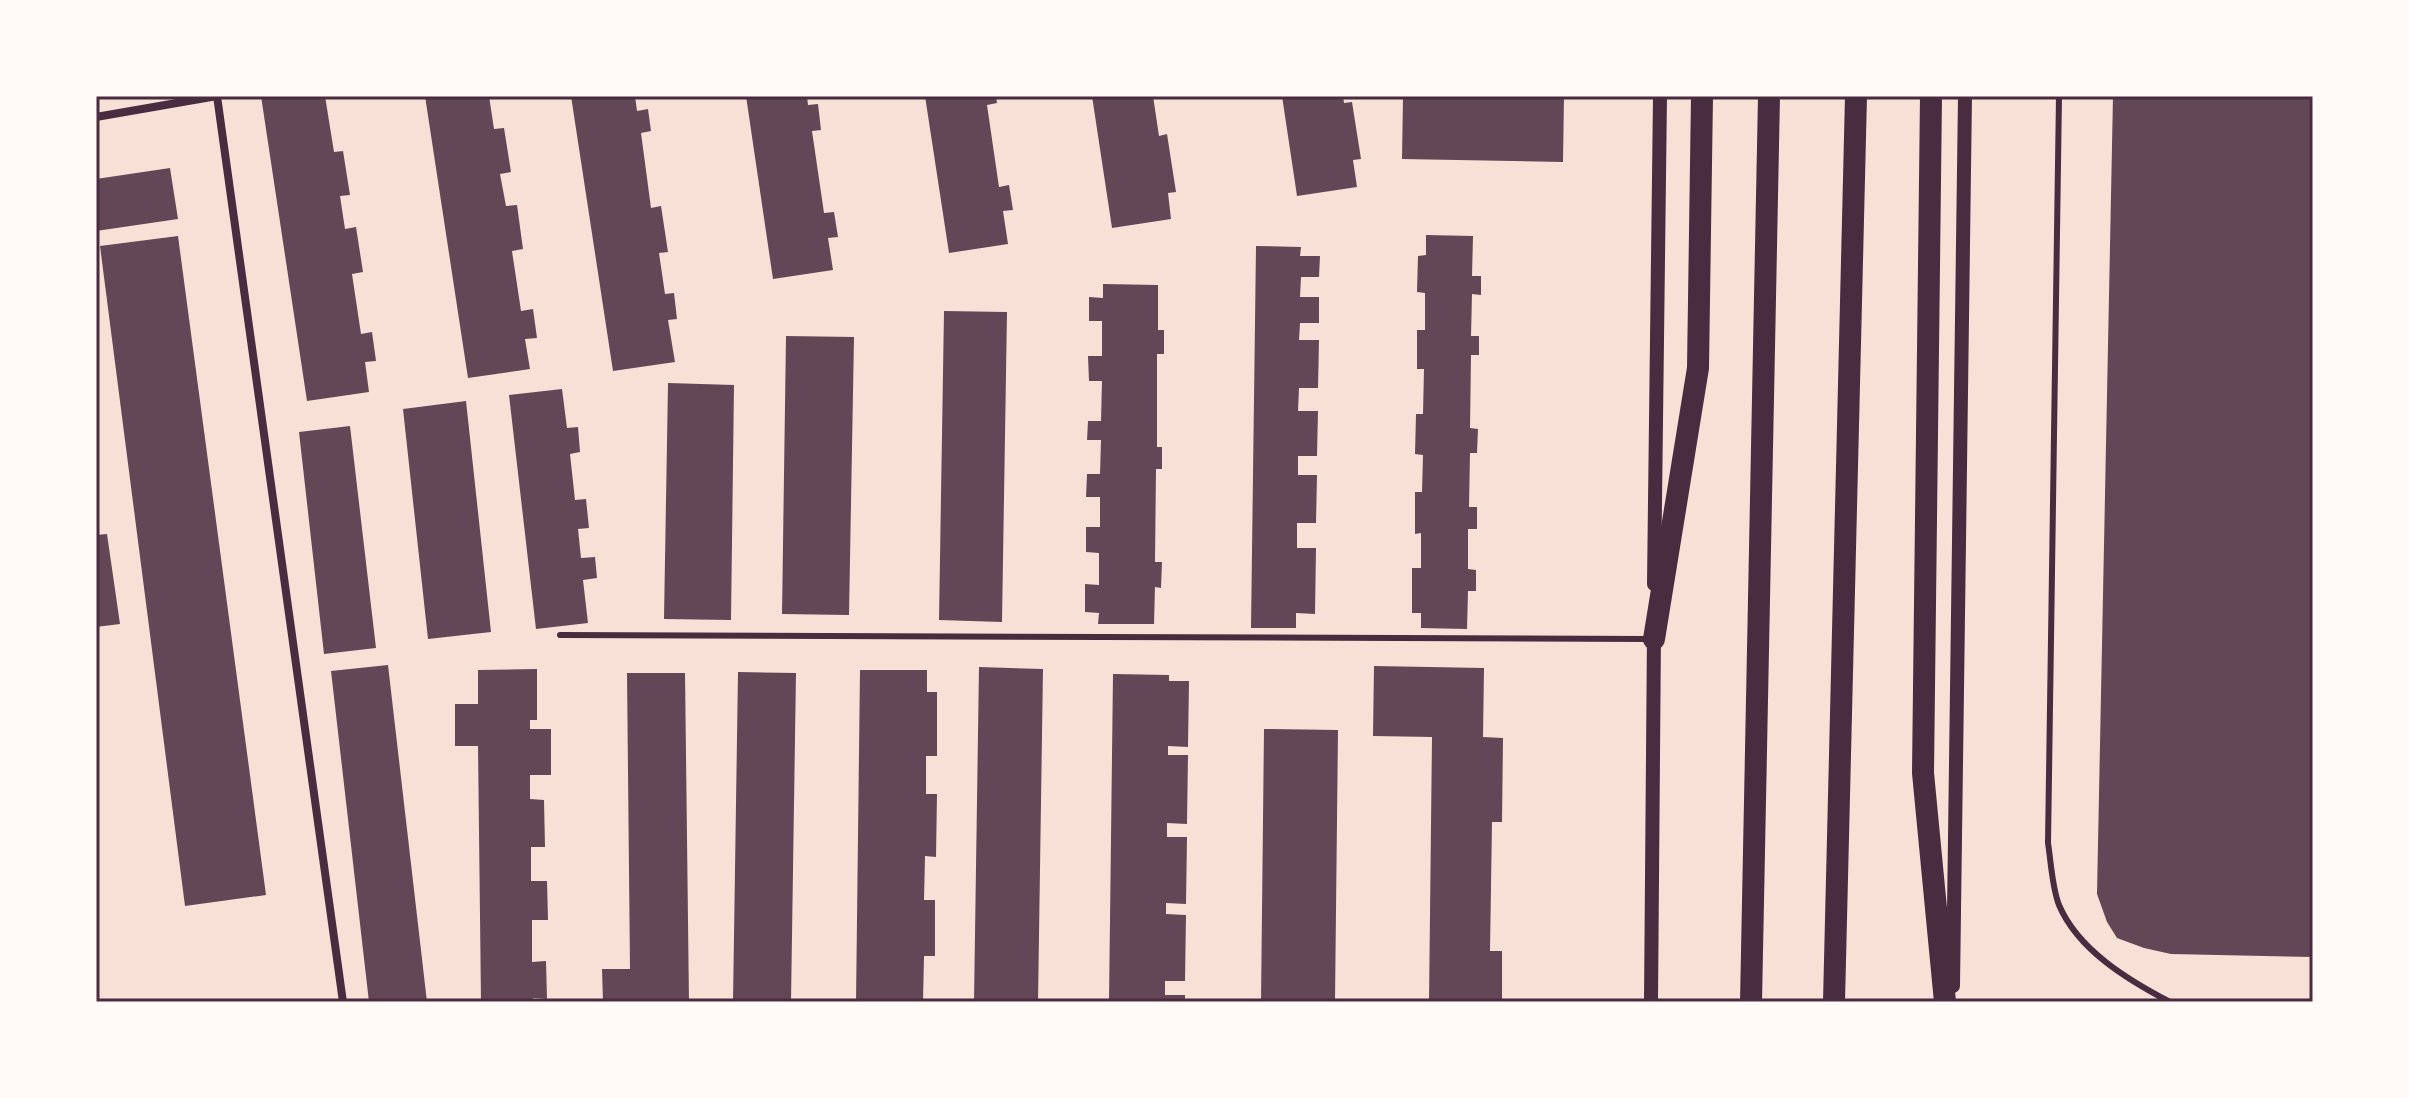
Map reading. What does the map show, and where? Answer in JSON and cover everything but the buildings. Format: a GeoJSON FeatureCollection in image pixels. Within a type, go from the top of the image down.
{"type":"FeatureCollection","features":[{"type":"Feature","properties":{"kind":"highway"},"geometry":{"type":"LineString","coordinates":[[1654,639],[1698,368],[1702,96]]}},
{"type":"Feature","properties":{"kind":"highway"},"geometry":{"type":"LineString","coordinates":[[1751,1002],[1769,96]]}},
{"type":"Feature","properties":{"kind":"highway"},"geometry":{"type":"LineString","coordinates":[[1834,1002],[1856,96]]}},
{"type":"Feature","properties":{"kind":"highway"},"geometry":{"type":"LineString","coordinates":[[1931,96],[1923,773],[1945,1002]]}},
{"type":"Feature","properties":{"kind":"street"},"geometry":{"type":"LineString","coordinates":[[96,117],[217,96],[343,1002]]}},
{"type":"Feature","properties":{"kind":"street"},"geometry":{"type":"LineString","coordinates":[[1651,1002],[1660,96]]}},
{"type":"Feature","properties":{"kind":"street"},"geometry":{"type":"LineString","coordinates":[[1952,1002],[1965,96]]}},
{"type":"Feature","properties":{"kind":"lane"},"geometry":{"type":"LineString","coordinates":[[2059,96],[2048,843],[2058,903],[2076,934],[2143,988],[2170,1002]]}},
{"type":"Feature","properties":{"kind":"lane"},"geometry":{"type":"LineString","coordinates":[[560,635],[1654,639]]}}]}
